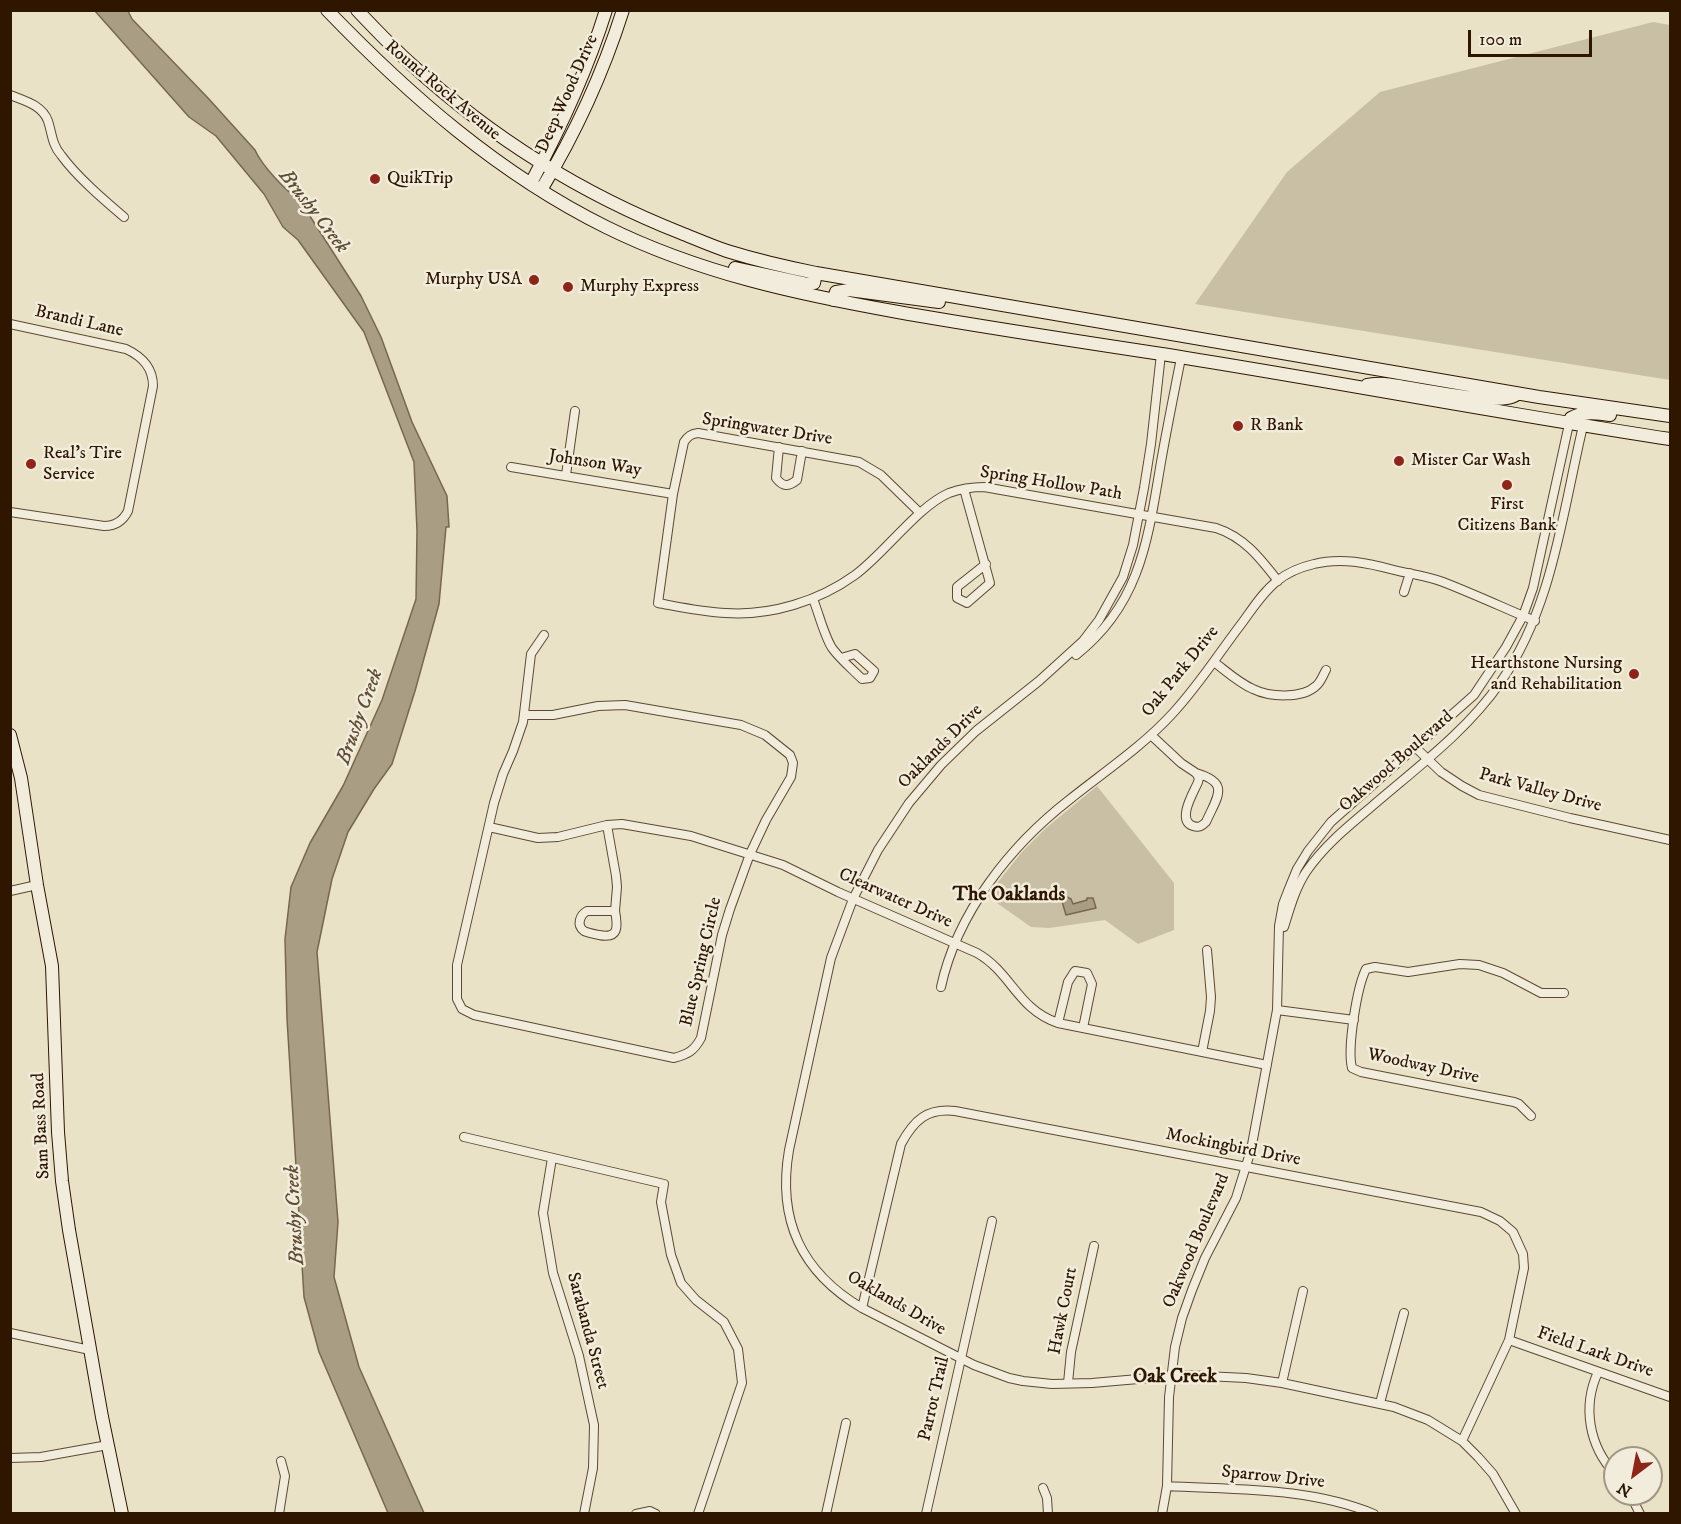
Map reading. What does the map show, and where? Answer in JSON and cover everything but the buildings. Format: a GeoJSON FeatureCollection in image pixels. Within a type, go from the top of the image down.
{"type":"FeatureCollection","features":[{"type":"Feature","properties":{"kind":"main road","name":"Round Rock Avenue"},"geometry":{"type":"LineString","coordinates":[[327,10],[406,89],[488,154],[536,187],[608,228],[699,265],[768,286],[989,328],[1161,354],[1569,424],[1671,439]]}},
{"type":"Feature","properties":{"kind":"main road","name":"Round Rock Avenue"},"geometry":{"type":"LineString","coordinates":[[357,10],[428,79],[481,121],[553,170],[610,202],[708,244],[751,258],[816,273],[1164,333],[1518,393],[1671,416]]}},
{"type":"Feature","properties":{"kind":"main road","name":"Deep Wood Drive"},"geometry":{"type":"LineString","coordinates":[[536,187],[542,163],[555,140],[593,52],[606,10]]}},
{"type":"Feature","properties":{"kind":"main road","name":"Deep Wood Drive"},"geometry":{"type":"LineString","coordinates":[[536,187],[553,170],[571,138],[593,89],[623,10]]}},
{"type":"Feature","properties":{"kind":"main road"},"geometry":{"type":"LineString","coordinates":[[699,265],[714,262],[765,276],[808,284],[814,283],[816,273]]}},
{"type":"Feature","properties":{"kind":"main road"},"geometry":{"type":"LineString","coordinates":[[833,300],[836,292],[849,290],[962,305],[975,300]]}},
{"type":"Feature","properties":{"kind":"main road"},"geometry":{"type":"LineString","coordinates":[[1161,354],[1164,333]]}},
{"type":"Feature","properties":{"kind":"main road"},"geometry":{"type":"LineString","coordinates":[[1181,358],[1184,336]]}},
{"type":"Feature","properties":{"kind":"main road"},"geometry":{"type":"LineString","coordinates":[[1354,387],[1383,383],[1448,394],[1504,399],[1514,398],[1518,393]]}},
{"type":"Feature","properties":{"kind":"main road"},"geometry":{"type":"LineString","coordinates":[[1569,424],[1573,416],[1591,413],[1671,424]]}},
{"type":"Feature","properties":{"kind":"main road","name":"Sam Bass Road"},"geometry":{"type":"LineString","coordinates":[[10,735],[21,778],[52,966],[58,1131],[69,1230],[122,1514]]}},
{"type":"Feature","properties":{"kind":"street"},"geometry":{"type":"LineString","coordinates":[[10,95],[30,103],[44,114],[48,121],[53,144],[58,152],[124,217]]}},
{"type":"Feature","properties":{"kind":"street","name":"Brandi Lane"},"geometry":{"type":"LineString","coordinates":[[10,324],[134,352],[148,365],[153,379],[128,511],[121,521],[104,526],[10,512]]}},
{"type":"Feature","properties":{"kind":"street","name":"Oaklands Drive"},"geometry":{"type":"LineString","coordinates":[[1161,354],[1151,444],[1133,545],[1123,577],[1099,620],[1083,641],[1039,681],[976,731],[922,786],[889,832],[853,899],[831,958],[789,1150],[786,1181],[789,1214],[795,1236],[814,1268],[834,1288],[862,1308],[961,1359],[1009,1378],[1038,1383],[1092,1383],[1185,1375],[1226,1376],[1282,1383],[1380,1403],[1422,1417],[1462,1441],[1478,1457],[1493,1474],[1516,1514]]}},
{"type":"Feature","properties":{"kind":"street","name":"Oaklands Drive"},"geometry":{"type":"LineString","coordinates":[[1039,681],[1088,646],[1124,602],[1138,571],[1152,517],[1181,358]]}},
{"type":"Feature","properties":{"kind":"street"},"geometry":{"type":"LineString","coordinates":[[566,475],[575,411]]}},
{"type":"Feature","properties":{"kind":"street","name":"Oakwood Boulevard"},"geometry":{"type":"LineString","coordinates":[[1162,1514],[1167,1486],[1170,1376],[1177,1337],[1205,1258],[1236,1198],[1251,1150],[1277,1010],[1279,926],[1283,904],[1294,875],[1308,851],[1331,822],[1474,695],[1506,648],[1523,616],[1533,588],[1569,424]]}},
{"type":"Feature","properties":{"kind":"street","name":"Oakwood Boulevard"},"geometry":{"type":"LineString","coordinates":[[1279,948],[1296,892],[1315,860],[1340,833],[1467,723],[1494,691],[1516,657],[1535,621],[1545,592],[1583,426]]}},
{"type":"Feature","properties":{"kind":"street","name":"Springwater Drive"},"geometry":{"type":"LineString","coordinates":[[658,603],[673,494],[684,442],[692,434],[698,433],[853,460],[870,467],[892,484],[920,513]]}},
{"type":"Feature","properties":{"kind":"street"},"geometry":{"type":"LineString","coordinates":[[779,447],[776,478],[786,486],[797,480],[802,451]]}},
{"type":"Feature","properties":{"kind":"street","name":"Johnson Way"},"geometry":{"type":"LineString","coordinates":[[512,467],[673,494]]}},
{"type":"Feature","properties":{"kind":"street","name":"Spring Hollow Path"},"geometry":{"type":"LineString","coordinates":[[658,603],[740,614],[767,611],[813,599],[855,575],[875,559],[920,513],[942,497],[964,489],[984,487],[1216,528],[1233,535],[1253,549],[1278,581]]}},
{"type":"Feature","properties":{"kind":"street"},"geometry":{"type":"LineString","coordinates":[[964,489],[986,564],[990,583],[967,603],[957,598],[957,587],[986,564]]}},
{"type":"Feature","properties":{"kind":"street","name":"Oak Park Drive"},"geometry":{"type":"LineString","coordinates":[[941,987],[948,958],[975,905],[1009,857],[1045,819],[1151,735],[1172,714],[1214,662],[1259,600],[1278,581],[1290,573],[1328,561],[1341,560],[1372,565],[1441,581],[1535,621]]}},
{"type":"Feature","properties":{"kind":"street"},"geometry":{"type":"LineString","coordinates":[[1404,592],[1410,573]]}},
{"type":"Feature","properties":{"kind":"street"},"geometry":{"type":"LineString","coordinates":[[813,599],[831,646],[841,658]]}},
{"type":"Feature","properties":{"kind":"street"},"geometry":{"type":"LineString","coordinates":[[525,715],[531,654],[544,635]]}},
{"type":"Feature","properties":{"kind":"street"},"geometry":{"type":"LineString","coordinates":[[1214,662],[1249,688],[1280,696],[1310,691],[1326,670]]}},
{"type":"Feature","properties":{"kind":"street","name":"Blue Spring Circle"},"geometry":{"type":"LineString","coordinates":[[626,705],[741,724],[765,735],[787,751],[793,763],[793,771],[750,854],[737,886],[722,935],[701,1038],[695,1049],[687,1054],[674,1058],[474,1015],[462,1009],[457,999],[457,965],[494,802],[525,715],[553,715],[598,706],[626,705]]}},
{"type":"Feature","properties":{"kind":"street"},"geometry":{"type":"LineString","coordinates":[[1151,735],[1181,763],[1197,773],[1212,778],[1217,783],[1219,792],[1206,822],[1197,827],[1187,822],[1185,813],[1198,782],[1197,773]]}},
{"type":"Feature","properties":{"kind":"street","name":"Park Valley Drive"},"geometry":{"type":"LineString","coordinates":[[1416,747],[1441,772],[1479,795],[1671,840]]}},
{"type":"Feature","properties":{"kind":"street"},"geometry":{"type":"LineString","coordinates":[[608,825],[617,887],[616,931],[612,936],[607,937],[587,932],[581,927],[580,919],[587,911],[615,911]]}},
{"type":"Feature","properties":{"kind":"street","name":"Clearwater Drive"},"geometry":{"type":"LineString","coordinates":[[489,827],[538,838],[558,837],[608,825],[634,825],[677,833],[750,854],[796,871],[853,899],[987,958],[1030,1008],[1048,1020],[1267,1065]]}},
{"type":"Feature","properties":{"kind":"street"},"geometry":{"type":"LineString","coordinates":[[10,891],[37,885]]}},
{"type":"Feature","properties":{"kind":"street"},"geometry":{"type":"LineString","coordinates":[[1202,1052],[1211,998],[1207,950]]}},
{"type":"Feature","properties":{"kind":"street","name":"Woodway Drive"},"geometry":{"type":"LineString","coordinates":[[1532,1116],[1514,1102],[1361,1072],[1352,1068],[1350,1060],[1354,1020],[1362,977],[1366,969],[1375,967],[1408,972],[1460,964],[1479,965],[1503,973],[1542,993],[1564,993]]}},
{"type":"Feature","properties":{"kind":"street"},"geometry":{"type":"LineString","coordinates":[[1058,1023],[1068,982],[1075,971],[1087,973],[1092,984],[1083,1028]]}},
{"type":"Feature","properties":{"kind":"street"},"geometry":{"type":"LineString","coordinates":[[1277,1010],[1354,1020]]}},
{"type":"Feature","properties":{"kind":"street","name":"Mockingbird Drive"},"geometry":{"type":"LineString","coordinates":[[862,1308],[901,1144],[913,1124],[929,1113],[945,1110],[1481,1212],[1500,1221],[1513,1232],[1523,1254],[1524,1268],[1509,1340],[1462,1441]]}},
{"type":"Feature","properties":{"kind":"street"},"geometry":{"type":"LineString","coordinates":[[464,1137],[664,1184],[661,1202],[671,1255],[681,1283],[696,1300],[724,1322],[738,1349],[742,1383],[698,1514]]}},
{"type":"Feature","properties":{"kind":"street","name":"Sarabanda Street"},"geometry":{"type":"LineString","coordinates":[[552,1158],[543,1213],[554,1273],[579,1356],[594,1425],[593,1468],[584,1513]]}},
{"type":"Feature","properties":{"kind":"street","name":"Parrot Trail"},"geometry":{"type":"LineString","coordinates":[[926,1514],[992,1221]]}},
{"type":"Feature","properties":{"kind":"street","name":"Hawk Court"},"geometry":{"type":"LineString","coordinates":[[1068,1383],[1071,1352],[1094,1246]]}},
{"type":"Feature","properties":{"kind":"street"},"geometry":{"type":"LineString","coordinates":[[1282,1383],[1303,1291]]}},
{"type":"Feature","properties":{"kind":"street"},"geometry":{"type":"LineString","coordinates":[[1380,1403],[1404,1313]]}},
{"type":"Feature","properties":{"kind":"street"},"geometry":{"type":"LineString","coordinates":[[10,1334],[90,1350]]}},
{"type":"Feature","properties":{"kind":"street","name":"Field Lark Drive"},"geometry":{"type":"LineString","coordinates":[[1509,1340],[1671,1397]]}},
{"type":"Feature","properties":{"kind":"street"},"geometry":{"type":"LineString","coordinates":[[1598,1372],[1591,1392],[1589,1412],[1595,1444],[1603,1459]]}},
{"type":"Feature","properties":{"kind":"street"},"geometry":{"type":"LineString","coordinates":[[826,1514],[846,1423]]}},
{"type":"Feature","properties":{"kind":"street"},"geometry":{"type":"LineString","coordinates":[[10,1458],[41,1457],[108,1444]]}},
{"type":"Feature","properties":{"kind":"street"},"geometry":{"type":"LineString","coordinates":[[279,1514],[285,1476],[281,1461]]}},
{"type":"Feature","properties":{"kind":"street","name":"Sparrow Drive"},"geometry":{"type":"LineString","coordinates":[[1167,1486],[1303,1495],[1333,1501],[1374,1514]]}},
{"type":"Feature","properties":{"kind":"street"},"geometry":{"type":"LineString","coordinates":[[1043,1488],[1047,1498],[1048,1514]]}},
{"type":"Feature","properties":{"kind":"street"},"geometry":{"type":"LineString","coordinates":[[636,1514],[650,1511],[656,1514]]}},
{"type":"Feature","properties":{"kind":"street"},"geometry":{"type":"LineString","coordinates":[[584,1513],[594,1514]]}},
{"type":"Feature","properties":{"kind":"shaded area"},"geometry":{"type":"Polygon","coordinates":[[[95,11],[128,11],[132,19],[255,150],[274,177],[299,199],[361,296],[381,337],[412,422],[447,496],[449,527],[446,527],[439,604],[415,691],[392,764],[348,832],[332,879],[317,952],[338,1222],[334,1277],[359,1367],[424,1513],[388,1513],[319,1352],[304,1297],[287,1019],[285,939],[291,887],[310,843],[343,786],[382,700],[416,599],[417,531],[414,462],[364,332],[298,240],[283,227],[264,194],[216,136],[189,117],[95,11]]]}},
{"type":"Feature","properties":{"kind":"shaded area"},"geometry":{"type":"Polygon","coordinates":[[[1653,22],[1670,25],[1670,380],[1195,304],[1287,172],[1380,92],[1653,22]]]}},
{"type":"Feature","properties":{"kind":"shaded area"},"geometry":{"type":"Polygon","coordinates":[[[1097,786],[1174,883],[1174,930],[1138,944],[1105,920],[1049,928],[1031,927],[987,896],[1021,853],[1046,828],[1097,786]]]}},
{"type":"Feature","properties":{"kind":"shaded area"},"geometry":{"type":"Polygon","coordinates":[[[1067,897],[1073,904],[1093,898],[1096,908],[1066,915],[1061,898],[1067,897]]]}},
{"type":"Feature","properties":{"kind":"place","name":"QuikTrip"},"geometry":{"type":"Point","coordinates":[375,179]}},
{"type":"Feature","properties":{"kind":"place","name":"Murphy USA"},"geometry":{"type":"Point","coordinates":[534,280]}},
{"type":"Feature","properties":{"kind":"place","name":"Murphy Express"},"geometry":{"type":"Point","coordinates":[568,287]}},
{"type":"Feature","properties":{"kind":"place","name":"R Bank"},"geometry":{"type":"Point","coordinates":[1238,426]}},
{"type":"Feature","properties":{"kind":"place","name":"Mister Car Wash"},"geometry":{"type":"Point","coordinates":[1399,461]}},
{"type":"Feature","properties":{"kind":"place","name":"Real’s Tire Service"},"geometry":{"type":"Point","coordinates":[31,464]}},
{"type":"Feature","properties":{"kind":"place","name":"First Citizens Bank"},"geometry":{"type":"Point","coordinates":[1507,485]}},
{"type":"Feature","properties":{"kind":"place","name":"Hearthstone Nursing and Rehabilitation"},"geometry":{"type":"Point","coordinates":[1634,674]}},
{"type":"Feature","properties":{"kind":"district","name":"The Oaklands"},"geometry":{"type":"Point","coordinates":[1009,896]}},
{"type":"Feature","properties":{"kind":"district","name":"Oak Creek"},"geometry":{"type":"Point","coordinates":[1175,1378]}},
{"type":"Feature","properties":{"kind":"water label","name":"Brushy Creek"},"geometry":{"type":"Point","coordinates":[313,212]}},
{"type":"Feature","properties":{"kind":"water label","name":"Brushy Creek"},"geometry":{"type":"Point","coordinates":[361,717]}},
{"type":"Feature","properties":{"kind":"water label","name":"Brushy Creek"},"geometry":{"type":"Point","coordinates":[296,1215]}}]}
